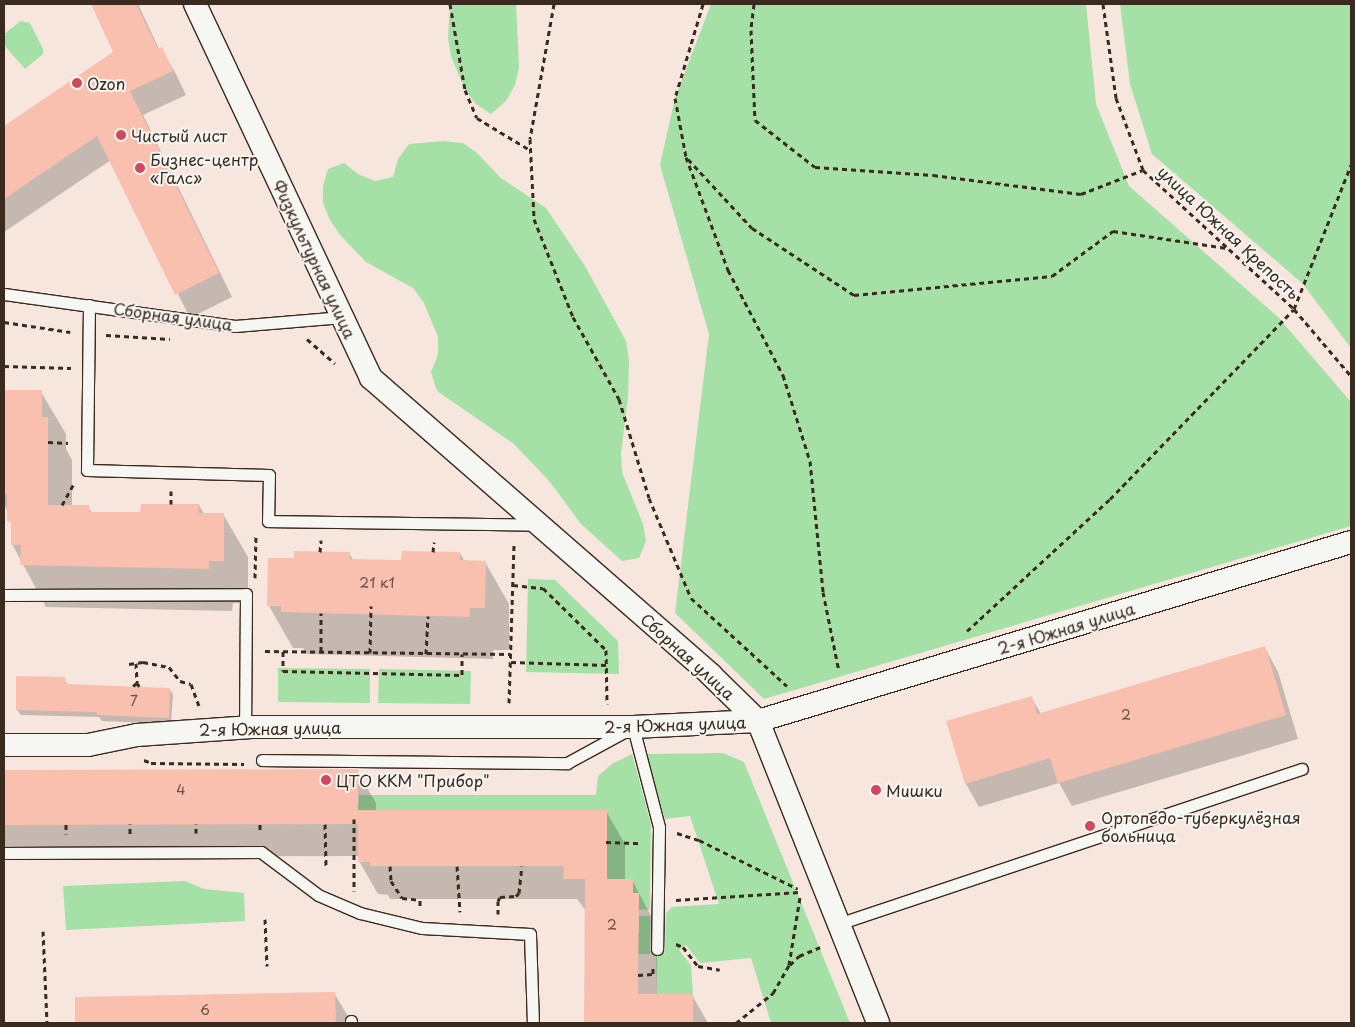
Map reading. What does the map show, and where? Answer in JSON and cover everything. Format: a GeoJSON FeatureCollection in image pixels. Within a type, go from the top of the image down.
{"type":"FeatureCollection","features":[{"type":"Feature","properties":{"kind":"street","name":"Физкультурная улица"},"geometry":{"type":"LineString","coordinates":[[195,4],[372,378]]}},
{"type":"Feature","properties":{"kind":"street","name":"Сборная улица"},"geometry":{"type":"LineString","coordinates":[[372,378],[711,675],[758,722],[878,1023]]}},
{"type":"Feature","properties":{"kind":"street","name":"2-я Южная улица"},"geometry":{"type":"LineString","coordinates":[[4,745],[88,744],[137,735],[212,728],[633,727],[758,722],[1351,542]]}},
{"type":"Feature","properties":{"kind":"lane","name":"Сборная улица"},"geometry":{"type":"LineString","coordinates":[[4,294],[235,326],[343,317]]}},
{"type":"Feature","properties":{"kind":"lane"},"geometry":{"type":"LineString","coordinates":[[89,305],[87,470],[269,475],[268,521],[539,525]]}},
{"type":"Feature","properties":{"kind":"lane"},"geometry":{"type":"LineString","coordinates":[[4,595],[246,594],[245,727]]}},
{"type":"Feature","properties":{"kind":"lane"},"geometry":{"type":"LineString","coordinates":[[262,760],[567,763],[633,727],[660,827],[657,949]]}},
{"type":"Feature","properties":{"kind":"lane"},"geometry":{"type":"LineString","coordinates":[[838,924],[1302,769]]}},
{"type":"Feature","properties":{"kind":"lane"},"geometry":{"type":"LineString","coordinates":[[4,853],[261,852],[318,895],[360,913],[422,928],[530,934],[533,1023]]}},
{"type":"Feature","properties":{"kind":"path"},"geometry":{"type":"LineString","coordinates":[[450,4],[465,90],[477,118],[530,150]]}},
{"type":"Feature","properties":{"kind":"path"},"geometry":{"type":"LineString","coordinates":[[554,4],[530,139],[534,219],[573,317],[620,399],[648,498],[690,598],[810,706]]}},
{"type":"Feature","properties":{"kind":"path"},"geometry":{"type":"LineString","coordinates":[[703,4],[674,98],[686,157],[728,270],[783,375],[810,461],[823,592],[844,696]]}},
{"type":"Feature","properties":{"kind":"path"},"geometry":{"type":"LineString","coordinates":[[754,4],[751,30],[755,120],[815,167],[933,175],[1081,194],[1143,170]]}},
{"type":"Feature","properties":{"kind":"path","name":"улица Южная Крепость"},"geometry":{"type":"LineString","coordinates":[[1103,4],[1116,98],[1143,170],[1294,309],[1351,376]]}},
{"type":"Feature","properties":{"kind":"path"},"geometry":{"type":"LineString","coordinates":[[686,157],[752,228],[854,295],[1052,276],[1113,231],[1228,248]]}},
{"type":"Feature","properties":{"kind":"path"},"geometry":{"type":"LineString","coordinates":[[965,632],[1110,499],[1294,309],[1351,165]]}},
{"type":"Feature","properties":{"kind":"path"},"geometry":{"type":"LineString","coordinates":[[4,322],[88,334],[149,339],[178,338]]}},
{"type":"Feature","properties":{"kind":"path"},"geometry":{"type":"LineString","coordinates":[[304,336],[340,368]]}},
{"type":"Feature","properties":{"kind":"path"},"geometry":{"type":"LineString","coordinates":[[4,366],[88,369]]}},
{"type":"Feature","properties":{"kind":"path"},"geometry":{"type":"LineString","coordinates":[[48,442],[76,443]]}},
{"type":"Feature","properties":{"kind":"path"},"geometry":{"type":"LineString","coordinates":[[62,505],[75,480]]}},
{"type":"Feature","properties":{"kind":"path"},"geometry":{"type":"LineString","coordinates":[[254,584],[256,530]]}},
{"type":"Feature","properties":{"kind":"path"},"geometry":{"type":"LineString","coordinates":[[508,726],[514,542]]}},
{"type":"Feature","properties":{"kind":"path"},"geometry":{"type":"LineString","coordinates":[[513,585],[543,588],[606,650],[607,687]]}},
{"type":"Feature","properties":{"kind":"path"},"geometry":{"type":"LineString","coordinates":[[370,653],[371,606]]}},
{"type":"Feature","properties":{"kind":"path"},"geometry":{"type":"LineString","coordinates":[[321,613],[321,652]]}},
{"type":"Feature","properties":{"kind":"path"},"geometry":{"type":"LineString","coordinates":[[426,654],[428,616]]}},
{"type":"Feature","properties":{"kind":"path"},"geometry":{"type":"LineString","coordinates":[[264,651],[511,654]]}},
{"type":"Feature","properties":{"kind":"path"},"geometry":{"type":"LineString","coordinates":[[283,651],[283,671],[452,674],[462,674],[462,654]]}},
{"type":"Feature","properties":{"kind":"path"},"geometry":{"type":"LineString","coordinates":[[511,662],[607,665]]}},
{"type":"Feature","properties":{"kind":"path"},"geometry":{"type":"LineString","coordinates":[[133,686],[138,685],[136,663]]}},
{"type":"Feature","properties":{"kind":"path"},"geometry":{"type":"LineString","coordinates":[[129,664],[169,666],[180,681],[191,684],[201,710],[212,728]]}},
{"type":"Feature","properties":{"kind":"path"},"geometry":{"type":"LineString","coordinates":[[151,764],[251,764],[262,760]]}},
{"type":"Feature","properties":{"kind":"path"},"geometry":{"type":"LineString","coordinates":[[354,819],[354,896]]}},
{"type":"Feature","properties":{"kind":"path"},"geometry":{"type":"LineString","coordinates":[[325,824],[326,866]]}},
{"type":"Feature","properties":{"kind":"path"},"geometry":{"type":"LineString","coordinates":[[660,827],[699,840],[803,892]]}},
{"type":"Feature","properties":{"kind":"path"},"geometry":{"type":"LineString","coordinates":[[606,842],[659,843]]}},
{"type":"Feature","properties":{"kind":"path"},"geometry":{"type":"LineString","coordinates":[[390,866],[391,881],[402,898],[416,898]]}},
{"type":"Feature","properties":{"kind":"path"},"geometry":{"type":"LineString","coordinates":[[457,866],[459,902]]}},
{"type":"Feature","properties":{"kind":"path"},"geometry":{"type":"LineString","coordinates":[[500,897],[516,896],[519,894],[522,866]]}},
{"type":"Feature","properties":{"kind":"path"},"geometry":{"type":"LineString","coordinates":[[658,901],[803,892]]}},
{"type":"Feature","properties":{"kind":"path"},"geometry":{"type":"LineString","coordinates":[[789,965],[798,901],[803,892]]}},
{"type":"Feature","properties":{"kind":"path"},"geometry":{"type":"LineString","coordinates":[[265,919],[267,966]]}},
{"type":"Feature","properties":{"kind":"path"},"geometry":{"type":"LineString","coordinates":[[43,930],[47,1023]]}},
{"type":"Feature","properties":{"kind":"path"},"geometry":{"type":"LineString","coordinates":[[736,1023],[773,993],[789,965],[799,956],[824,945]]}},
{"type":"Feature","properties":{"kind":"path"},"geometry":{"type":"LineString","coordinates":[[683,947],[698,966],[720,970]]}},
{"type":"Feature","properties":{"kind":"green space"},"geometry":{"type":"Polygon","coordinates":[[[450,4],[516,4],[519,68],[515,85],[506,101],[491,114],[476,104],[465,90],[451,56],[448,38],[450,4]]]}},
{"type":"Feature","properties":{"kind":"green space"},"geometry":{"type":"Polygon","coordinates":[[[711,4],[1086,4],[1096,104],[1129,186],[1278,317],[1351,402],[1351,526],[764,699],[675,613],[709,334],[660,165],[675,98],[711,4]]]}},
{"type":"Feature","properties":{"kind":"green space"},"geometry":{"type":"Polygon","coordinates":[[[1120,4],[1351,4],[1351,348],[1303,284],[1152,154],[1130,84],[1120,4]]]}},
{"type":"Feature","properties":{"kind":"green space"},"geometry":{"type":"Polygon","coordinates":[[[21,21],[30,23],[43,49],[43,54],[25,69],[4,45],[4,34],[21,21]]]}},
{"type":"Feature","properties":{"kind":"green space"},"geometry":{"type":"Polygon","coordinates":[[[444,141],[463,143],[477,153],[501,178],[546,208],[585,266],[626,341],[629,360],[628,397],[621,453],[622,472],[643,524],[646,541],[639,558],[622,561],[581,524],[550,482],[514,444],[437,391],[431,372],[438,355],[438,337],[424,303],[413,288],[366,262],[340,235],[330,220],[323,203],[323,186],[328,169],[344,163],[358,174],[375,181],[393,177],[398,159],[409,144],[444,141]]]}},
{"type":"Feature","properties":{"kind":"green space"},"geometry":{"type":"Polygon","coordinates":[[[528,579],[555,580],[618,641],[619,674],[526,672],[528,579]]]}},
{"type":"Feature","properties":{"kind":"green space"},"geometry":{"type":"Polygon","coordinates":[[[278,668],[370,669],[370,703],[278,702],[278,668]]]}},
{"type":"Feature","properties":{"kind":"green space"},"geometry":{"type":"Polygon","coordinates":[[[379,669],[471,671],[470,704],[378,703],[379,669]]]}},
{"type":"Feature","properties":{"kind":"green space"},"geometry":{"type":"Polygon","coordinates":[[[723,753],[744,762],[850,1023],[771,1023],[751,958],[700,963],[686,945],[679,950],[691,965],[693,994],[657,994],[656,954],[665,953],[666,913],[672,907],[719,904],[690,816],[665,819],[646,754],[723,753]]]}},
{"type":"Feature","properties":{"kind":"green space"},"geometry":{"type":"Polygon","coordinates":[[[632,754],[651,824],[650,910],[639,909],[639,893],[633,893],[633,879],[607,879],[606,842],[358,810],[359,795],[596,795],[598,776],[612,764],[632,754]]]}},
{"type":"Feature","properties":{"kind":"green space"},"geometry":{"type":"Polygon","coordinates":[[[185,881],[204,889],[244,893],[245,921],[66,930],[63,886],[185,881]]]}},
{"type":"Feature","properties":{"kind":"green space"},"geometry":{"type":"Polygon","coordinates":[[[639,916],[650,916],[650,954],[633,954],[633,933],[639,933],[639,916]]]}},
{"type":"Feature","properties":{"kind":"building","name":"Бизнес-центр «Галс»"},"geometry":{"type":"Polygon","coordinates":[[[91,4],[136,4],[158,49],[162,47],[173,71],[130,91],[219,273],[175,295],[97,136],[4,199],[4,126],[113,52],[91,4]]]}},
{"type":"Feature","properties":{"kind":"building"},"geometry":{"type":"Polygon","coordinates":[[[4,390],[42,390],[42,417],[48,417],[48,505],[89,505],[89,512],[140,512],[141,504],[199,504],[199,513],[224,513],[224,561],[209,561],[209,569],[20,565],[21,545],[11,545],[11,522],[7,521],[7,494],[4,494],[4,390]]]}},
{"type":"Feature","properties":{"kind":"building"},"geometry":{"type":"Polygon","coordinates":[[[294,551],[350,552],[350,559],[401,560],[402,551],[460,552],[460,560],[486,561],[485,608],[470,608],[470,617],[281,612],[281,606],[267,606],[268,558],[294,558],[294,551]]]}},
{"type":"Feature","properties":{"kind":"building"},"geometry":{"type":"Polygon","coordinates":[[[1265,646],[1286,715],[1058,783],[1050,758],[965,784],[946,721],[1032,696],[1037,714],[1265,646]]]}},
{"type":"Feature","properties":{"kind":"building"},"geometry":{"type":"Polygon","coordinates":[[[16,676],[65,677],[65,684],[170,688],[169,718],[97,715],[97,712],[16,710],[16,676]]]}},
{"type":"Feature","properties":{"kind":"building"},"geometry":{"type":"Polygon","coordinates":[[[358,769],[358,810],[607,810],[607,879],[633,879],[633,893],[639,893],[638,994],[693,994],[693,1023],[584,1023],[585,879],[563,879],[564,866],[370,866],[370,862],[358,862],[358,824],[4,825],[4,770],[358,769]]]}},
{"type":"Feature","properties":{"kind":"building"},"geometry":{"type":"Polygon","coordinates":[[[335,992],[336,1023],[75,1023],[75,997],[335,992]]]}},
{"type":"Feature","properties":{"kind":"place","name":"Ozon"},"geometry":{"type":"Point","coordinates":[77,83]}},
{"type":"Feature","properties":{"kind":"place","name":"Чистый лист"},"geometry":{"type":"Point","coordinates":[121,135]}},
{"type":"Feature","properties":{"kind":"place","name":"Бизнес-центр «Галс»"},"geometry":{"type":"Point","coordinates":[140,168]}},
{"type":"Feature","properties":{"kind":"place","name":"ЦТО ККМ \"Прибор\""},"geometry":{"type":"Point","coordinates":[326,780]}},
{"type":"Feature","properties":{"kind":"place","name":"Мишки"},"geometry":{"type":"Point","coordinates":[876,790]}},
{"type":"Feature","properties":{"kind":"place","name":"Ортопедо-туберкулёзная больница"},"geometry":{"type":"Point","coordinates":[1090,826]}}]}
